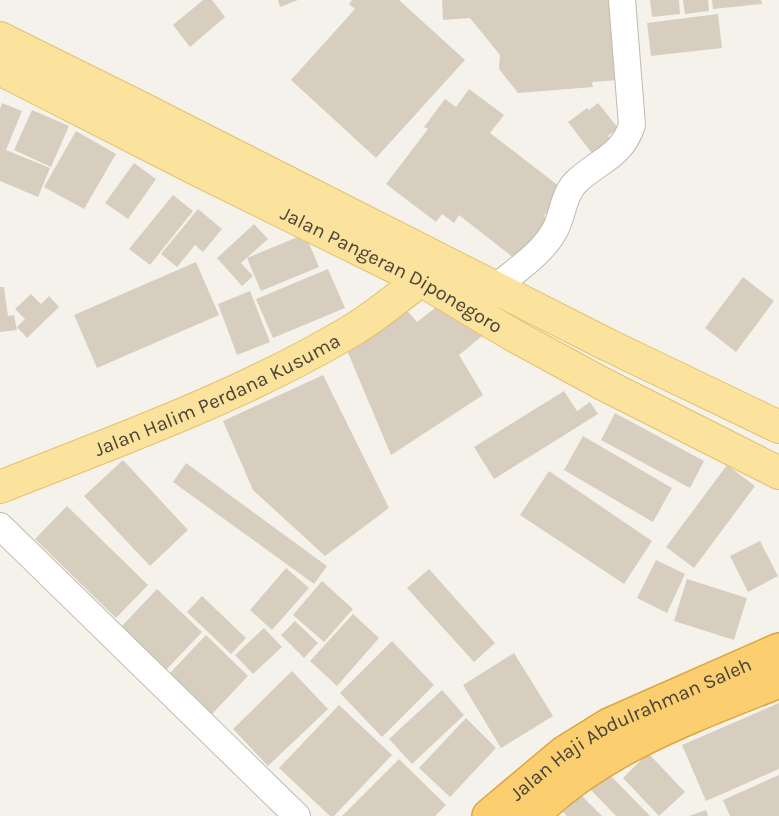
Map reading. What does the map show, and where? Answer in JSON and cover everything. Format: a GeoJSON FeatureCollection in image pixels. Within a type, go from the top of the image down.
{"type":"FeatureCollection","features":[{"type":"Feature","properties":{"kind":"highway","name":"Jalan Haji Abdulrahman Saleh"},"geometry":{"type":"LineString","coordinates":[[489,816],[564,753],[609,725],[779,650]]}},
{"type":"Feature","properties":{"kind":"highway","name":"Jalan Haji Abdulrahman Saleh"},"geometry":{"type":"LineString","coordinates":[[532,816],[547,800],[583,773],[627,746],[779,681]]}},
{"type":"Feature","properties":{"kind":"main road","name":"Jalan Pangeran Diponegoro"},"geometry":{"type":"LineString","coordinates":[[7,57],[496,287],[608,345],[779,427]]}},
{"type":"Feature","properties":{"kind":"main road","name":"Jalan Pangeran Diponegoro"},"geometry":{"type":"LineString","coordinates":[[7,57],[421,280],[511,334],[583,373],[779,473]]}},
{"type":"Feature","properties":{"kind":"main road","name":"Jalan Halim Perdana Kusuma"},"geometry":{"type":"LineString","coordinates":[[0,487],[203,407],[254,383],[352,331],[421,280]]}},
{"type":"Feature","properties":{"kind":"street"},"geometry":{"type":"LineString","coordinates":[[496,287],[540,250],[555,229],[567,195],[575,184],[612,156],[627,140],[632,125],[622,0]]}},
{"type":"Feature","properties":{"kind":"street"},"geometry":{"type":"LineString","coordinates":[[0,526],[297,816]]}},
{"type":"Feature","properties":{"kind":"building"},"geometry":{"type":"Polygon","coordinates":[[[203,0],[212,0],[225,17],[190,47],[173,25],[203,0]]]}},
{"type":"Feature","properties":{"kind":"building"},"geometry":{"type":"Polygon","coordinates":[[[278,0],[298,0],[280,7],[278,0]]]}},
{"type":"Feature","properties":{"kind":"building"},"geometry":{"type":"Polygon","coordinates":[[[352,0],[399,0],[465,60],[376,158],[291,80],[355,9],[349,4],[352,0]]]}},
{"type":"Feature","properties":{"kind":"building"},"geometry":{"type":"Polygon","coordinates":[[[442,0],[611,0],[618,80],[592,82],[593,87],[518,93],[499,69],[500,55],[470,18],[443,20],[442,0]]]}},
{"type":"Feature","properties":{"kind":"building"},"geometry":{"type":"Polygon","coordinates":[[[650,0],[679,0],[680,14],[652,17],[650,0]]]}},
{"type":"Feature","properties":{"kind":"building"},"geometry":{"type":"Polygon","coordinates":[[[683,0],[708,0],[709,11],[685,14],[683,0]]]}},
{"type":"Feature","properties":{"kind":"building"},"geometry":{"type":"Polygon","coordinates":[[[712,0],[761,0],[762,4],[713,9],[712,0]]]}},
{"type":"Feature","properties":{"kind":"building"},"geometry":{"type":"Polygon","coordinates":[[[718,14],[722,48],[651,56],[647,23],[718,14]]]}},
{"type":"Feature","properties":{"kind":"building"},"geometry":{"type":"Polygon","coordinates":[[[469,89],[504,115],[490,133],[564,190],[544,216],[550,221],[519,262],[459,215],[454,223],[442,214],[436,222],[386,184],[428,129],[424,127],[445,99],[456,107],[469,89]]]}},
{"type":"Feature","properties":{"kind":"building"},"geometry":{"type":"Polygon","coordinates":[[[2,103],[22,111],[6,150],[50,168],[38,197],[0,181],[0,109],[2,103]]]}},
{"type":"Feature","properties":{"kind":"building"},"geometry":{"type":"Polygon","coordinates":[[[598,103],[618,128],[608,136],[613,141],[594,156],[568,122],[598,103]]]}},
{"type":"Feature","properties":{"kind":"building"},"geometry":{"type":"Polygon","coordinates":[[[32,110],[69,126],[51,167],[14,150],[32,110]]]}},
{"type":"Feature","properties":{"kind":"building"},"geometry":{"type":"Polygon","coordinates":[[[76,131],[116,154],[84,209],[44,187],[76,131]]]}},
{"type":"Feature","properties":{"kind":"building"},"geometry":{"type":"Polygon","coordinates":[[[134,163],[156,179],[128,219],[105,203],[134,163]]]}},
{"type":"Feature","properties":{"kind":"building"},"geometry":{"type":"Polygon","coordinates":[[[173,195],[193,211],[150,265],[129,249],[173,195]]]}},
{"type":"Feature","properties":{"kind":"building"},"geometry":{"type":"Polygon","coordinates":[[[198,209],[222,229],[203,252],[195,245],[177,267],[161,254],[198,209]]]}},
{"type":"Feature","properties":{"kind":"building"},"geometry":{"type":"Polygon","coordinates":[[[254,224],[268,239],[241,263],[253,276],[242,286],[217,258],[254,224]]]}},
{"type":"Feature","properties":{"kind":"building"},"geometry":{"type":"Polygon","coordinates":[[[305,234],[319,267],[261,291],[247,258],[305,234]]]}},
{"type":"Feature","properties":{"kind":"building"},"geometry":{"type":"Polygon","coordinates":[[[196,262],[219,315],[97,368],[74,315],[196,262]]]}},
{"type":"Feature","properties":{"kind":"building"},"geometry":{"type":"Polygon","coordinates":[[[328,269],[345,308],[273,338],[256,299],[328,269]]]}},
{"type":"Feature","properties":{"kind":"building"},"geometry":{"type":"Polygon","coordinates":[[[743,277],[774,301],[736,352],[705,328],[743,277]]]}},
{"type":"Feature","properties":{"kind":"building"},"geometry":{"type":"Polygon","coordinates":[[[0,287],[4,287],[8,316],[14,315],[17,330],[0,332],[0,287]]]}},
{"type":"Feature","properties":{"kind":"building"},"geometry":{"type":"Polygon","coordinates":[[[250,291],[270,342],[237,355],[218,304],[250,291]]]}},
{"type":"Feature","properties":{"kind":"building"},"geometry":{"type":"Polygon","coordinates":[[[31,294],[41,304],[49,296],[59,307],[27,338],[17,327],[25,319],[15,309],[31,294]]]}},
{"type":"Feature","properties":{"kind":"building"},"geometry":{"type":"Polygon","coordinates":[[[444,301],[487,332],[459,355],[483,395],[391,455],[346,348],[404,307],[417,322],[444,301]]]}},
{"type":"Feature","properties":{"kind":"building"},"geometry":{"type":"Polygon","coordinates":[[[323,375],[389,508],[325,556],[253,490],[223,421],[323,375]]]}},
{"type":"Feature","properties":{"kind":"building"},"geometry":{"type":"Polygon","coordinates":[[[564,391],[577,411],[590,402],[598,414],[494,479],[474,447],[564,391]]]}},
{"type":"Feature","properties":{"kind":"building"},"geometry":{"type":"Polygon","coordinates":[[[615,413],[704,461],[690,488],[601,440],[615,413]]]}},
{"type":"Feature","properties":{"kind":"building"},"geometry":{"type":"Polygon","coordinates":[[[583,436],[672,488],[653,522],[564,470],[583,436]]]}},
{"type":"Feature","properties":{"kind":"building"},"geometry":{"type":"Polygon","coordinates":[[[123,460],[188,530],[150,566],[84,496],[123,460]]]}},
{"type":"Feature","properties":{"kind":"building"},"geometry":{"type":"Polygon","coordinates":[[[186,463],[327,566],[314,584],[173,482],[186,463]]]}},
{"type":"Feature","properties":{"kind":"building"},"geometry":{"type":"Polygon","coordinates":[[[727,465],[755,486],[694,568],[666,547],[727,465]]]}},
{"type":"Feature","properties":{"kind":"building"},"geometry":{"type":"Polygon","coordinates":[[[549,471],[652,541],[624,584],[520,515],[549,471]]]}},
{"type":"Feature","properties":{"kind":"building"},"geometry":{"type":"Polygon","coordinates":[[[67,506],[148,585],[116,618],[35,539],[67,506]]]}},
{"type":"Feature","properties":{"kind":"building"},"geometry":{"type":"Polygon","coordinates":[[[760,541],[778,576],[748,592],[730,556],[760,541]]]}},
{"type":"Feature","properties":{"kind":"building"},"geometry":{"type":"Polygon","coordinates":[[[656,560],[685,574],[667,613],[637,598],[656,560]]]}},
{"type":"Feature","properties":{"kind":"building"},"geometry":{"type":"Polygon","coordinates":[[[286,568],[309,588],[272,630],[250,610],[286,568]]]}},
{"type":"Feature","properties":{"kind":"building"},"geometry":{"type":"Polygon","coordinates":[[[429,569],[495,643],[474,662],[407,588],[429,569]]]}},
{"type":"Feature","properties":{"kind":"building"},"geometry":{"type":"Polygon","coordinates":[[[687,579],[747,598],[734,640],[674,621],[687,579]]]}},
{"type":"Feature","properties":{"kind":"building"},"geometry":{"type":"Polygon","coordinates":[[[322,581],[353,609],[324,642],[293,615],[322,581]]]}},
{"type":"Feature","properties":{"kind":"building"},"geometry":{"type":"Polygon","coordinates":[[[157,589],[202,632],[166,670],[121,627],[157,589]]]}},
{"type":"Feature","properties":{"kind":"building"},"geometry":{"type":"Polygon","coordinates":[[[202,596],[246,638],[231,654],[187,612],[202,596]]]}},
{"type":"Feature","properties":{"kind":"building"},"geometry":{"type":"Polygon","coordinates":[[[353,614],[379,638],[337,686],[310,661],[353,614]]]}},
{"type":"Feature","properties":{"kind":"building"},"geometry":{"type":"Polygon","coordinates":[[[295,621],[318,643],[304,658],[281,635],[295,621]]]}},
{"type":"Feature","properties":{"kind":"building"},"geometry":{"type":"Polygon","coordinates":[[[264,628],[282,647],[253,674],[235,655],[264,628]]]}},
{"type":"Feature","properties":{"kind":"building"},"geometry":{"type":"Polygon","coordinates":[[[206,635],[248,676],[212,714],[170,673],[206,635]]]}},
{"type":"Feature","properties":{"kind":"building"},"geometry":{"type":"Polygon","coordinates":[[[392,641],[434,685],[382,737],[340,693],[392,641]]]}},
{"type":"Feature","properties":{"kind":"building"},"geometry":{"type":"Polygon","coordinates":[[[514,653],[553,716],[501,748],[463,685],[514,653]]]}},
{"type":"Feature","properties":{"kind":"building"},"geometry":{"type":"Polygon","coordinates":[[[292,671],[328,709],[268,766],[233,729],[292,671]]]}},
{"type":"Feature","properties":{"kind":"building"},"geometry":{"type":"Polygon","coordinates":[[[442,690],[464,715],[412,764],[389,739],[442,690]]]}},
{"type":"Feature","properties":{"kind":"building"},"geometry":{"type":"Polygon","coordinates":[[[779,703],[779,769],[706,801],[682,745],[779,703]]]}},
{"type":"Feature","properties":{"kind":"building"},"geometry":{"type":"Polygon","coordinates":[[[339,705],[392,755],[334,816],[330,816],[279,768],[339,705]]]}},
{"type":"Feature","properties":{"kind":"building"},"geometry":{"type":"Polygon","coordinates":[[[466,718],[496,748],[450,797],[419,768],[466,718]]]}},
{"type":"Feature","properties":{"kind":"building"},"geometry":{"type":"Polygon","coordinates":[[[648,753],[685,792],[659,816],[623,778],[648,753]]]}},
{"type":"Feature","properties":{"kind":"building"},"geometry":{"type":"Polygon","coordinates":[[[399,759],[446,805],[435,816],[342,816],[399,759]]]}},
{"type":"Feature","properties":{"kind":"building"},"geometry":{"type":"Polygon","coordinates":[[[608,773],[650,816],[616,816],[591,790],[608,773]]]}},
{"type":"Feature","properties":{"kind":"building"},"geometry":{"type":"Polygon","coordinates":[[[779,775],[779,816],[730,816],[723,800],[779,775]]]}},
{"type":"Feature","properties":{"kind":"building"},"geometry":{"type":"Polygon","coordinates":[[[581,795],[602,816],[567,816],[563,812],[581,795]]]}},
{"type":"Feature","properties":{"kind":"building"},"geometry":{"type":"Polygon","coordinates":[[[706,810],[708,816],[689,816],[706,810]]]}}]}
